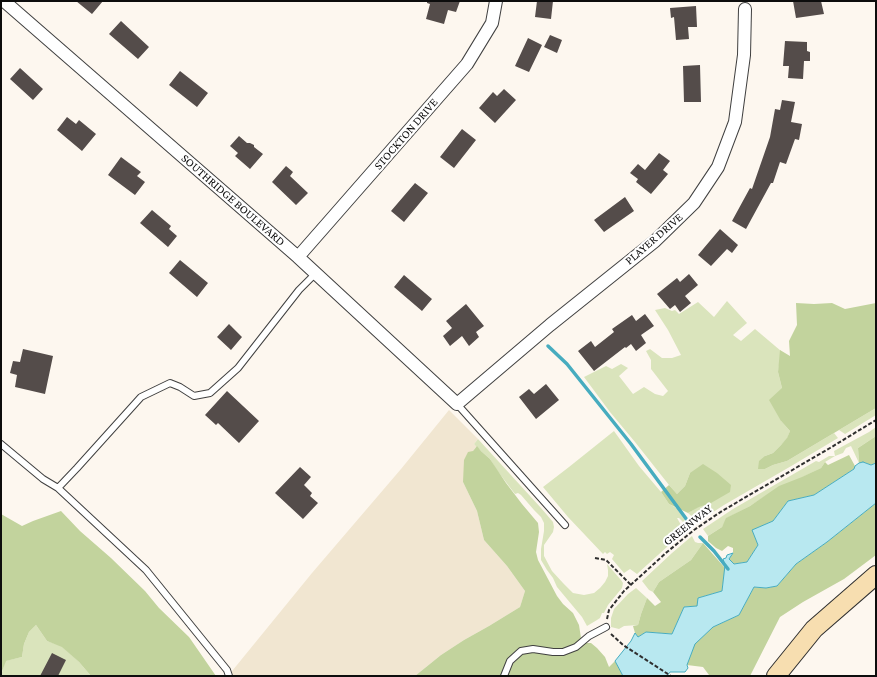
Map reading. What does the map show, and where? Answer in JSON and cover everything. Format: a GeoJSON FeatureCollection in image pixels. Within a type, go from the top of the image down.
{"type":"FeatureCollection","features":[{"type":"Feature","properties":{"kind":"street","name":"SOUTHRIDGE BOULEVARD"},"geometry":{"type":"LineString","coordinates":[[4,1],[316,273],[457,404]]}},
{"type":"Feature","properties":{"kind":"street","name":"STOCKTON DRIVE"},"geometry":{"type":"LineString","coordinates":[[298,257],[467,64],[492,23],[496,1]]}},
{"type":"Feature","properties":{"kind":"street","name":"PLAYER DRIVE"},"geometry":{"type":"LineString","coordinates":[[457,404],[550,325],[655,241],[694,203],[718,167],[735,122],[744,56],[745,9]]}},
{"type":"Feature","properties":{"kind":"street"},"geometry":{"type":"LineString","coordinates":[[776,676],[814,629],[876,575]]}},
{"type":"Feature","properties":{"kind":"lane"},"geometry":{"type":"LineString","coordinates":[[58,488],[141,397],[170,383],[180,387],[194,396],[210,393],[238,368],[299,290],[316,273]]}},
{"type":"Feature","properties":{"kind":"lane"},"geometry":{"type":"LineString","coordinates":[[457,404],[565,525]]}},
{"type":"Feature","properties":{"kind":"lane"},"geometry":{"type":"LineString","coordinates":[[1,444],[44,479],[58,488],[146,570],[227,670],[229,676]]}},
{"type":"Feature","properties":{"kind":"lane"},"geometry":{"type":"LineString","coordinates":[[504,676],[510,661],[521,651],[533,649],[564,652],[576,647],[589,636],[606,627]]}},
{"type":"Feature","properties":{"kind":"path","name":"GREENWAY"},"geometry":{"type":"LineString","coordinates":[[606,627],[609,610],[616,600],[667,552],[694,530],[722,511],[876,420]]}},
{"type":"Feature","properties":{"kind":"path"},"geometry":{"type":"LineString","coordinates":[[595,558],[606,560],[631,585]]}},
{"type":"Feature","properties":{"kind":"path"},"geometry":{"type":"LineString","coordinates":[[606,627],[609,632],[623,645],[671,676]]}},
{"type":"Feature","properties":{"kind":"shaded area"},"geometry":{"type":"Polygon","coordinates":[[[449,410],[478,439],[474,444],[477,446],[473,451],[463,482],[477,511],[484,540],[507,566],[525,591],[520,607],[441,655],[415,676],[228,676],[312,573],[401,469],[449,410]]]}},
{"type":"Feature","properties":{"kind":"green space"},"geometry":{"type":"Polygon","coordinates":[[[727,301],[747,323],[733,335],[741,341],[755,329],[781,351],[778,372],[782,388],[781,421],[790,431],[787,439],[773,453],[765,456],[765,469],[787,461],[834,433],[838,438],[724,505],[698,522],[688,513],[698,507],[690,473],[685,486],[677,494],[610,412],[584,377],[606,366],[612,369],[621,364],[628,368],[619,376],[633,394],[644,387],[655,394],[663,396],[668,391],[651,369],[651,360],[646,351],[650,349],[662,358],[672,358],[681,355],[668,330],[655,310],[665,308],[672,311],[675,310],[679,314],[698,302],[714,317],[727,301]]]}},
{"type":"Feature","properties":{"kind":"green space"},"geometry":{"type":"Polygon","coordinates":[[[796,303],[832,303],[845,309],[876,303],[876,408],[787,461],[765,469],[758,469],[759,461],[765,456],[773,453],[787,438],[790,431],[781,421],[769,400],[782,388],[778,372],[780,350],[790,356],[789,341],[797,325],[796,303]]]}},
{"type":"Feature","properties":{"kind":"green space"},"geometry":{"type":"Polygon","coordinates":[[[876,408],[876,415],[845,434],[839,430],[876,408]]]}},
{"type":"Feature","properties":{"kind":"green space"},"geometry":{"type":"Polygon","coordinates":[[[876,427],[876,436],[858,448],[859,463],[851,446],[846,448],[843,453],[835,456],[834,451],[876,427]]]}},
{"type":"Feature","properties":{"kind":"green space"},"geometry":{"type":"Polygon","coordinates":[[[614,431],[669,504],[682,511],[687,518],[683,522],[677,518],[687,531],[637,574],[630,569],[624,573],[612,559],[614,555],[610,552],[607,554],[605,552],[603,554],[568,517],[543,487],[614,431]]]}},
{"type":"Feature","properties":{"kind":"green space"},"geometry":{"type":"Polygon","coordinates":[[[876,436],[876,463],[871,465],[863,462],[859,463],[858,448],[876,436]]]}},
{"type":"Feature","properties":{"kind":"green space"},"geometry":{"type":"Polygon","coordinates":[[[478,439],[553,522],[553,532],[544,545],[544,556],[552,571],[573,593],[584,595],[594,593],[600,588],[608,576],[607,564],[621,580],[623,583],[622,588],[608,605],[604,613],[602,613],[600,618],[587,626],[582,617],[557,587],[541,560],[544,523],[541,517],[521,495],[518,493],[515,494],[490,459],[474,444],[478,439]]]}},
{"type":"Feature","properties":{"kind":"green space"},"geometry":{"type":"Polygon","coordinates":[[[477,446],[490,459],[506,483],[538,523],[539,532],[536,552],[538,560],[557,596],[573,613],[579,625],[581,638],[585,643],[591,643],[597,648],[605,657],[609,667],[615,661],[623,676],[415,676],[441,655],[520,607],[525,591],[507,566],[484,540],[477,511],[463,482],[464,460],[468,452],[473,451],[477,446]]]}},
{"type":"Feature","properties":{"kind":"green space"},"geometry":{"type":"Polygon","coordinates":[[[849,455],[855,466],[854,469],[814,495],[788,501],[773,521],[753,530],[758,545],[747,562],[734,564],[729,559],[733,553],[733,548],[728,546],[722,551],[708,541],[708,536],[722,527],[726,518],[750,506],[779,486],[821,468],[825,462],[828,465],[849,455]]]}},
{"type":"Feature","properties":{"kind":"green space"},"geometry":{"type":"Polygon","coordinates":[[[829,456],[835,456],[825,462],[821,468],[727,518],[722,527],[708,536],[703,529],[733,509],[816,461],[819,462],[829,456]]]}},
{"type":"Feature","properties":{"kind":"green space"},"geometry":{"type":"Polygon","coordinates":[[[703,464],[731,485],[730,492],[711,503],[688,513],[669,504],[661,492],[669,485],[677,494],[685,486],[690,473],[703,464]]]}},
{"type":"Feature","properties":{"kind":"green space"},"geometry":{"type":"Polygon","coordinates":[[[876,503],[876,555],[844,579],[780,617],[750,676],[714,676],[709,675],[703,667],[687,665],[694,644],[713,627],[739,615],[754,587],[766,588],[777,586],[796,564],[827,542],[876,503]]]}},
{"type":"Feature","properties":{"kind":"green space"},"geometry":{"type":"Polygon","coordinates":[[[61,511],[80,531],[145,591],[159,608],[189,637],[216,676],[91,676],[79,662],[62,647],[47,641],[36,625],[29,632],[24,644],[22,657],[6,661],[1,674],[1,514],[22,526],[61,511]]]}},
{"type":"Feature","properties":{"kind":"green space"},"geometry":{"type":"Polygon","coordinates":[[[692,536],[695,542],[703,543],[691,560],[659,582],[653,592],[649,590],[642,581],[692,536]]]}},
{"type":"Feature","properties":{"kind":"green space"},"geometry":{"type":"Polygon","coordinates":[[[703,543],[725,568],[722,591],[698,598],[698,606],[684,607],[672,634],[646,632],[638,637],[633,626],[638,625],[647,598],[655,606],[661,602],[653,592],[659,582],[691,560],[703,543]]]}},
{"type":"Feature","properties":{"kind":"green space"},"geometry":{"type":"Polygon","coordinates":[[[636,588],[647,598],[638,625],[624,626],[619,629],[611,627],[611,618],[614,609],[636,588]]]}},
{"type":"Feature","properties":{"kind":"green space"},"geometry":{"type":"Polygon","coordinates":[[[36,625],[47,641],[62,646],[91,676],[1,676],[5,661],[22,657],[24,644],[29,632],[36,625]]]}},
{"type":"Feature","properties":{"kind":"water"},"geometry":{"type":"Polygon","coordinates":[[[863,462],[871,465],[876,463],[876,503],[827,542],[796,564],[777,586],[766,588],[754,587],[739,615],[713,627],[695,644],[687,665],[688,668],[685,672],[670,672],[667,676],[623,676],[615,661],[631,641],[635,633],[638,637],[646,632],[672,634],[684,607],[697,606],[698,598],[722,591],[725,565],[723,559],[726,558],[727,555],[733,553],[729,559],[734,564],[747,562],[758,545],[752,530],[773,521],[788,501],[814,495],[854,469],[859,463],[863,462]]]}},
{"type":"Feature","properties":{"kind":"building"},"geometry":{"type":"Polygon","coordinates":[[[76,1],[103,1],[92,14],[76,1]]]}},
{"type":"Feature","properties":{"kind":"building"},"geometry":{"type":"Polygon","coordinates":[[[427,1],[460,1],[456,12],[448,10],[444,24],[426,19],[430,4],[427,3],[427,1]]]}},
{"type":"Feature","properties":{"kind":"building"},"geometry":{"type":"Polygon","coordinates":[[[537,1],[553,1],[551,19],[535,17],[537,1]]]}},
{"type":"Feature","properties":{"kind":"building"},"geometry":{"type":"Polygon","coordinates":[[[793,1],[821,1],[824,14],[796,18],[793,1]]]}},
{"type":"Feature","properties":{"kind":"building"},"geometry":{"type":"Polygon","coordinates":[[[696,6],[697,27],[688,27],[689,39],[676,40],[674,17],[671,18],[670,8],[696,6]]]}},
{"type":"Feature","properties":{"kind":"building"},"geometry":{"type":"Polygon","coordinates":[[[121,21],[149,47],[138,59],[109,34],[121,21]]]}},
{"type":"Feature","properties":{"kind":"building"},"geometry":{"type":"Polygon","coordinates":[[[550,35],[562,40],[557,53],[544,47],[550,35]]]}},
{"type":"Feature","properties":{"kind":"building"},"geometry":{"type":"Polygon","coordinates":[[[528,38],[542,45],[529,72],[515,66],[528,38]]]}},
{"type":"Feature","properties":{"kind":"building"},"geometry":{"type":"Polygon","coordinates":[[[785,41],[807,42],[807,51],[810,52],[810,61],[804,61],[803,79],[788,78],[789,66],[783,66],[785,41]]]}},
{"type":"Feature","properties":{"kind":"building"},"geometry":{"type":"Polygon","coordinates":[[[700,65],[701,102],[684,102],[683,66],[700,65]]]}},
{"type":"Feature","properties":{"kind":"building"},"geometry":{"type":"Polygon","coordinates":[[[20,68],[43,89],[33,100],[10,79],[20,68]]]}},
{"type":"Feature","properties":{"kind":"building"},"geometry":{"type":"Polygon","coordinates":[[[180,71],[208,93],[197,107],[169,85],[180,71]]]}},
{"type":"Feature","properties":{"kind":"building"},"geometry":{"type":"Polygon","coordinates":[[[504,89],[516,100],[495,123],[479,108],[493,92],[497,96],[504,89]]]}},
{"type":"Feature","properties":{"kind":"building"},"geometry":{"type":"Polygon","coordinates":[[[782,100],[795,102],[791,122],[802,124],[799,140],[795,139],[786,164],[780,162],[773,183],[771,183],[746,229],[732,221],[750,188],[752,189],[770,137],[775,109],[780,110],[782,100]]]}},
{"type":"Feature","properties":{"kind":"building"},"geometry":{"type":"Polygon","coordinates":[[[67,117],[76,124],[79,120],[96,134],[82,151],[57,130],[67,117]]]}},
{"type":"Feature","properties":{"kind":"building"},"geometry":{"type":"Polygon","coordinates":[[[462,129],[476,140],[454,168],[440,157],[462,129]]]}},
{"type":"Feature","properties":{"kind":"building"},"geometry":{"type":"Polygon","coordinates":[[[239,136],[247,143],[254,145],[254,147],[263,154],[250,169],[235,156],[238,153],[230,146],[239,136]]]}},
{"type":"Feature","properties":{"kind":"building"},"geometry":{"type":"Polygon","coordinates":[[[659,153],[670,161],[663,170],[668,174],[651,194],[636,182],[638,179],[630,173],[638,164],[645,170],[659,153]]]}},
{"type":"Feature","properties":{"kind":"building"},"geometry":{"type":"Polygon","coordinates":[[[121,157],[141,172],[137,176],[145,182],[135,195],[108,175],[121,157]]]}},
{"type":"Feature","properties":{"kind":"building"},"geometry":{"type":"Polygon","coordinates":[[[286,166],[293,172],[290,176],[308,193],[296,205],[272,182],[286,166]]]}},
{"type":"Feature","properties":{"kind":"building"},"geometry":{"type":"Polygon","coordinates":[[[415,183],[428,193],[404,222],[391,211],[415,183]]]}},
{"type":"Feature","properties":{"kind":"building"},"geometry":{"type":"Polygon","coordinates":[[[625,197],[634,211],[604,232],[594,220],[625,197]]]}},
{"type":"Feature","properties":{"kind":"building"},"geometry":{"type":"Polygon","coordinates":[[[152,210],[171,226],[169,229],[177,236],[168,247],[140,223],[152,210]]]}},
{"type":"Feature","properties":{"kind":"building"},"geometry":{"type":"Polygon","coordinates":[[[720,229],[738,245],[732,253],[727,249],[711,266],[698,255],[720,229]]]}},
{"type":"Feature","properties":{"kind":"building"},"geometry":{"type":"Polygon","coordinates":[[[180,260],[208,283],[197,297],[169,273],[180,260]]]}},
{"type":"Feature","properties":{"kind":"building"},"geometry":{"type":"Polygon","coordinates":[[[689,274],[698,285],[685,296],[691,303],[680,312],[675,305],[670,309],[657,294],[677,278],[680,282],[689,274]]]}},
{"type":"Feature","properties":{"kind":"building"},"geometry":{"type":"Polygon","coordinates":[[[404,275],[432,299],[422,311],[394,287],[404,275]]]}},
{"type":"Feature","properties":{"kind":"building"},"geometry":{"type":"Polygon","coordinates":[[[466,304],[484,326],[476,332],[479,337],[469,346],[462,336],[450,346],[443,336],[452,328],[446,321],[466,304]]]}},
{"type":"Feature","properties":{"kind":"building"},"geometry":{"type":"Polygon","coordinates":[[[645,314],[654,326],[641,335],[646,343],[636,351],[631,344],[594,371],[578,351],[591,341],[595,347],[614,332],[612,329],[632,315],[636,321],[645,314]]]}},
{"type":"Feature","properties":{"kind":"building"},"geometry":{"type":"Polygon","coordinates":[[[229,324],[242,337],[231,350],[217,337],[229,324]]]}},
{"type":"Feature","properties":{"kind":"building"},"geometry":{"type":"Polygon","coordinates":[[[23,349],[53,356],[45,394],[15,387],[17,375],[10,373],[13,361],[20,362],[23,349]]]}},
{"type":"Feature","properties":{"kind":"building"},"geometry":{"type":"Polygon","coordinates":[[[546,384],[559,400],[536,419],[519,397],[529,389],[534,394],[546,384]]]}},
{"type":"Feature","properties":{"kind":"building"},"geometry":{"type":"Polygon","coordinates":[[[227,391],[259,421],[239,443],[218,423],[216,425],[205,415],[227,391]]]}},
{"type":"Feature","properties":{"kind":"building"},"geometry":{"type":"Polygon","coordinates":[[[300,467],[311,477],[304,485],[312,493],[310,496],[318,503],[303,519],[275,493],[300,467]]]}},
{"type":"Feature","properties":{"kind":"building"},"geometry":{"type":"Polygon","coordinates":[[[52,653],[66,660],[58,676],[40,676],[52,653]]]}},
{"type":"Feature","properties":{"kind":"waterway"},"geometry":{"type":"LineString","coordinates":[[548,346],[567,364],[631,444],[690,524]]}},
{"type":"Feature","properties":{"kind":"waterway"},"geometry":{"type":"LineString","coordinates":[[700,537],[714,551],[728,569]]}}]}
